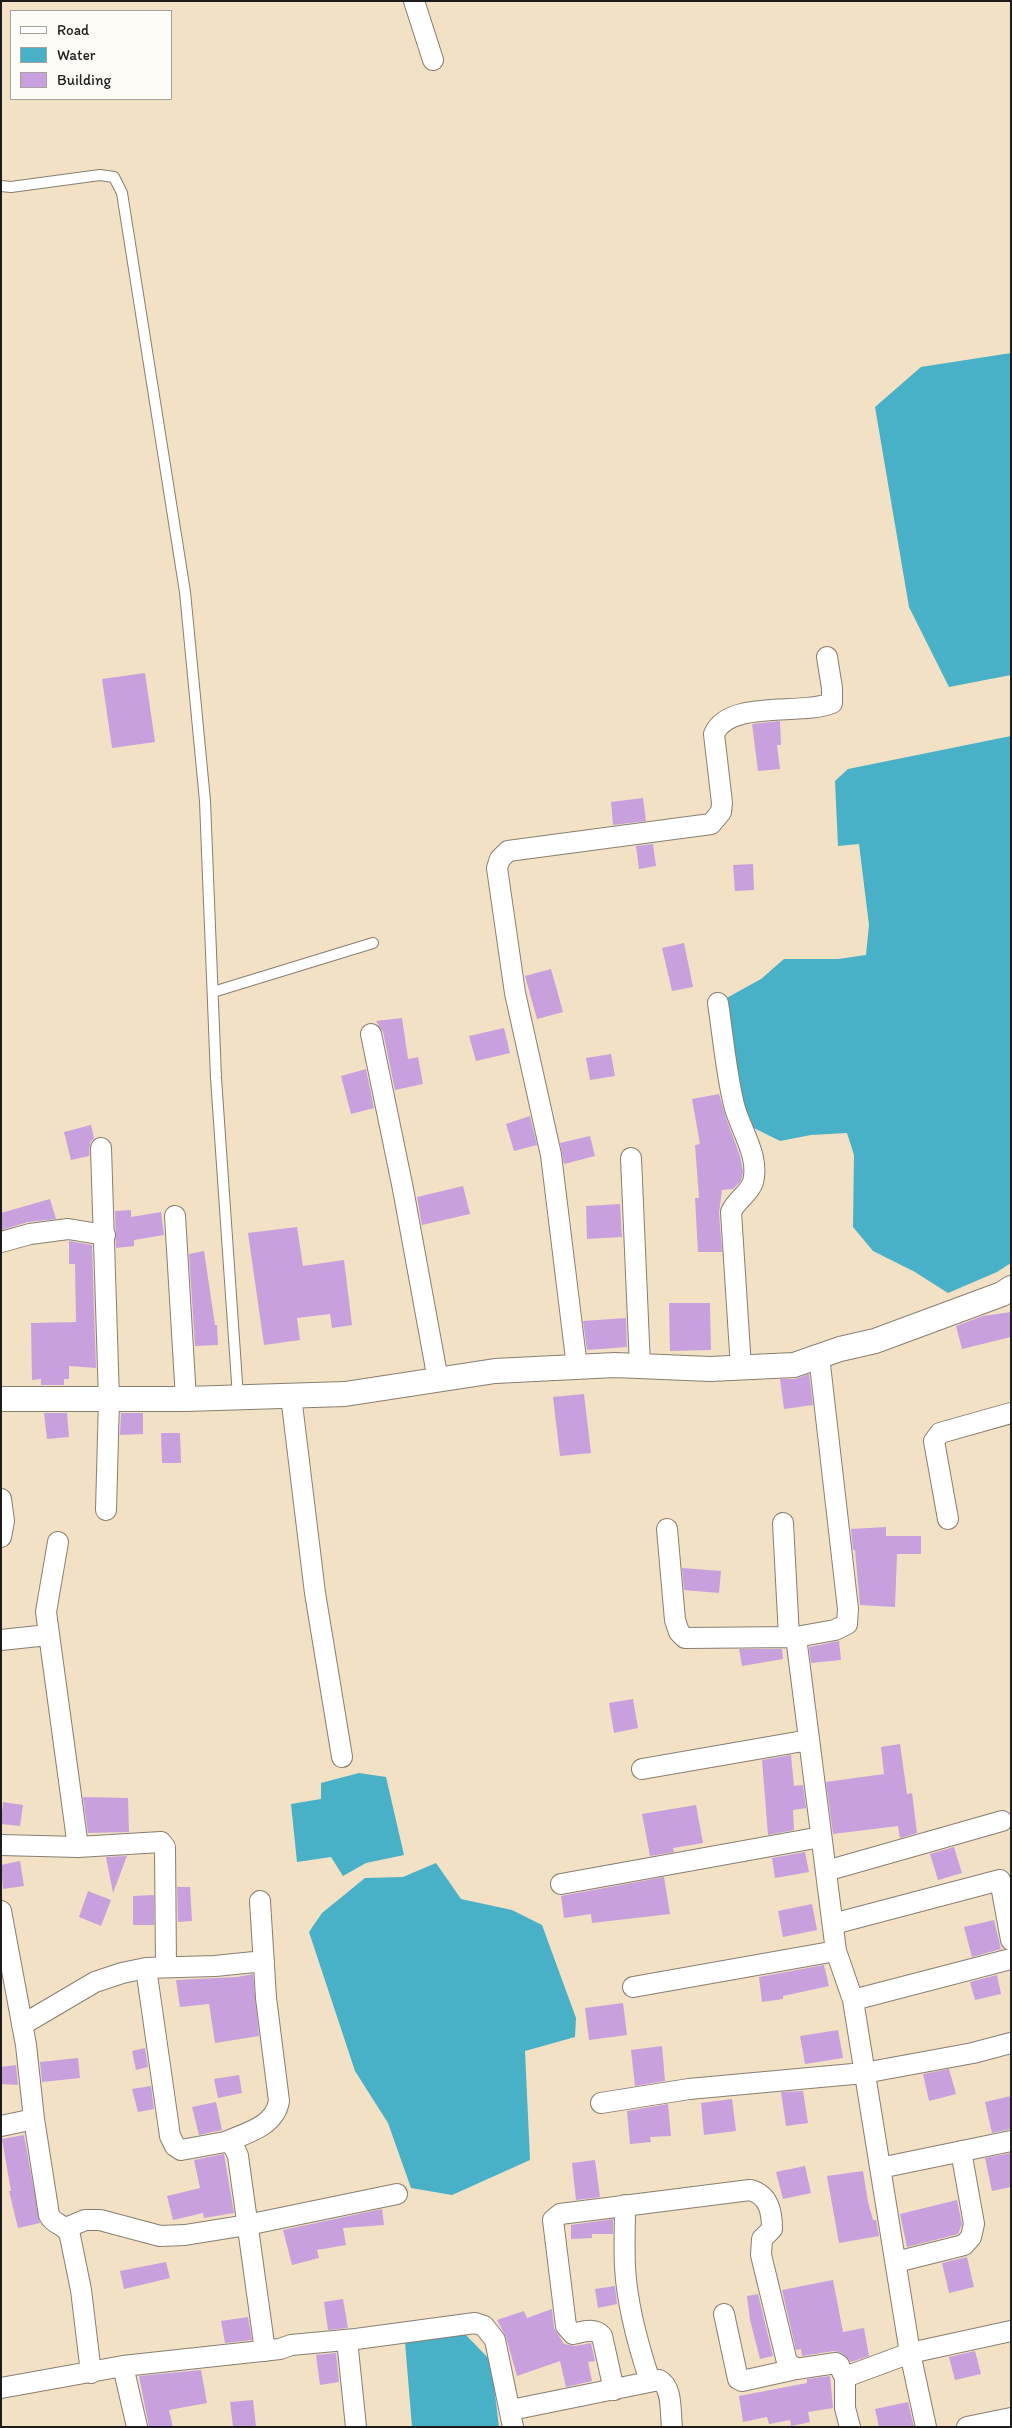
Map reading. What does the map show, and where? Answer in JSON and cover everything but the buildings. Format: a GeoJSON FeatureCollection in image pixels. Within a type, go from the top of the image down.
{"type":"FeatureCollection","features":[{"type":"Feature","properties":{"kind":"street"},"geometry":{"type":"LineString","coordinates":[[414,1],[433,60]]}},
{"type":"Feature","properties":{"kind":"street"},"geometry":{"type":"LineString","coordinates":[[577,1367],[551,1154],[515,993],[497,868],[500,859],[508,851],[711,824],[721,812],[722,803],[714,734],[717,728],[723,721],[749,712],[832,703],[832,688],[827,657]]}},
{"type":"Feature","properties":{"kind":"street"},"geometry":{"type":"LineString","coordinates":[[718,1003],[733,1104],[750,1146],[754,1180],[750,1189],[734,1203],[731,1212],[740,1368]]}},
{"type":"Feature","properties":{"kind":"street"},"geometry":{"type":"LineString","coordinates":[[371,1034],[403,1189],[438,1380]]}},
{"type":"Feature","properties":{"kind":"street"},"geometry":{"type":"LineString","coordinates":[[101,1148],[109,1400],[106,1510]]}},
{"type":"Feature","properties":{"kind":"street"},"geometry":{"type":"LineString","coordinates":[[630,1158],[640,1366]]}},
{"type":"Feature","properties":{"kind":"street"},"geometry":{"type":"LineString","coordinates":[[175,1216],[186,1399]]}},
{"type":"Feature","properties":{"kind":"street"},"geometry":{"type":"LineString","coordinates":[[1,1242],[30,1234],[68,1229],[105,1235]]}},
{"type":"Feature","properties":{"kind":"street"},"geometry":{"type":"LineString","coordinates":[[1,1399],[186,1399],[345,1394],[495,1371],[640,1366],[710,1370],[794,1365],[875,1340],[1002,1294],[1011,1288]]}},
{"type":"Feature","properties":{"kind":"street"},"geometry":{"type":"LineString","coordinates":[[667,1529],[675,1620],[679,1632],[685,1638],[793,1637],[835,1630],[847,1624],[848,1609],[819,1356]]}},
{"type":"Feature","properties":{"kind":"street"},"geometry":{"type":"LineString","coordinates":[[291,1396],[315,1592],[342,1757]]}},
{"type":"Feature","properties":{"kind":"street"},"geometry":{"type":"LineString","coordinates":[[948,1520],[934,1441],[940,1432],[1011,1413]]}},
{"type":"Feature","properties":{"kind":"street"},"geometry":{"type":"LineString","coordinates":[[1,1499],[4,1521],[1,1537]]}},
{"type":"Feature","properties":{"kind":"street"},"geometry":{"type":"LineString","coordinates":[[783,1523],[793,1637],[809,1740],[836,1951],[853,2000],[910,2354],[926,2427]]}},
{"type":"Feature","properties":{"kind":"street"},"geometry":{"type":"LineString","coordinates":[[58,1542],[48,1594],[48,1635],[78,1847]]}},
{"type":"Feature","properties":{"kind":"street"},"geometry":{"type":"LineString","coordinates":[[1,1640],[48,1635]]}},
{"type":"Feature","properties":{"kind":"street"},"geometry":{"type":"LineString","coordinates":[[642,1769],[809,1740]]}},
{"type":"Feature","properties":{"kind":"street"},"geometry":{"type":"LineString","coordinates":[[826,1871],[1002,1821]]}},
{"type":"Feature","properties":{"kind":"street"},"geometry":{"type":"LineString","coordinates":[[561,1884],[821,1837]]}},
{"type":"Feature","properties":{"kind":"street"},"geometry":{"type":"LineString","coordinates":[[1,1845],[78,1847],[156,1840],[165,1847],[156,1967],[170,2136],[175,2146],[182,2150],[226,2142],[261,2126],[277,2111],[279,2100],[266,1998],[260,1901]]}},
{"type":"Feature","properties":{"kind":"street"},"geometry":{"type":"LineString","coordinates":[[833,1924],[1000,1880],[1011,1940]]}},
{"type":"Feature","properties":{"kind":"street"},"geometry":{"type":"LineString","coordinates":[[1,1911],[22,2025],[49,2215],[52,2220],[66,2228],[70,2236],[81,2290],[91,2373]]}},
{"type":"Feature","properties":{"kind":"street"},"geometry":{"type":"LineString","coordinates":[[633,1987],[836,1951]]}},
{"type":"Feature","properties":{"kind":"street"},"geometry":{"type":"LineString","coordinates":[[853,2000],[1011,1958]]}},
{"type":"Feature","properties":{"kind":"street"},"geometry":{"type":"LineString","coordinates":[[22,2025],[95,1982],[156,1967],[215,1966],[264,1961]]}},
{"type":"Feature","properties":{"kind":"street"},"geometry":{"type":"LineString","coordinates":[[601,2104],[689,2089],[864,2073],[973,2053],[1011,2043]]}},
{"type":"Feature","properties":{"kind":"street"},"geometry":{"type":"LineString","coordinates":[[1,2126],[34,2120]]}},
{"type":"Feature","properties":{"kind":"street"},"geometry":{"type":"LineString","coordinates":[[880,2168],[1011,2141]]}},
{"type":"Feature","properties":{"kind":"street"},"geometry":{"type":"LineString","coordinates":[[226,2142],[234,2145],[238,2156],[265,2351]]}},
{"type":"Feature","properties":{"kind":"street"},"geometry":{"type":"LineString","coordinates":[[896,2262],[964,2246],[971,2237],[974,2224],[960,2151]]}},
{"type":"Feature","properties":{"kind":"street"},"geometry":{"type":"LineString","coordinates":[[614,2390],[602,2336],[598,2331],[593,2330],[573,2334],[566,2326],[552,2220],[560,2214],[750,2190],[758,2192],[766,2199],[772,2214],[772,2229],[762,2239],[761,2256],[787,2362],[796,2369]]}},
{"type":"Feature","properties":{"kind":"street"},"geometry":{"type":"LineString","coordinates":[[66,2228],[86,2220],[100,2220],[160,2236],[185,2235],[247,2225],[397,2194]]}},
{"type":"Feature","properties":{"kind":"street"},"geometry":{"type":"LineString","coordinates":[[625,2205],[625,2269],[629,2298],[639,2349],[650,2381]]}},
{"type":"Feature","properties":{"kind":"street"},"geometry":{"type":"LineString","coordinates":[[724,2314],[738,2379],[742,2381],[796,2369],[836,2363],[845,2376],[845,2408],[850,2427]]}},
{"type":"Feature","properties":{"kind":"street"},"geometry":{"type":"LineString","coordinates":[[1,2388],[123,2366],[265,2351],[291,2345],[347,2340],[474,2323],[484,2326],[495,2340],[512,2418],[614,2390],[659,2380],[668,2389],[672,2427]]}},
{"type":"Feature","properties":{"kind":"street"},"geometry":{"type":"LineString","coordinates":[[845,2376],[910,2354],[1011,2331]]}},
{"type":"Feature","properties":{"kind":"street"},"geometry":{"type":"LineString","coordinates":[[347,2340],[356,2427]]}},
{"type":"Feature","properties":{"kind":"street"},"geometry":{"type":"LineString","coordinates":[[123,2366],[137,2427]]}},
{"type":"Feature","properties":{"kind":"street"},"geometry":{"type":"LineString","coordinates":[[967,2427],[1011,2418]]}},
{"type":"Feature","properties":{"kind":"lane"},"geometry":{"type":"LineString","coordinates":[[1,186],[11,187],[100,175],[114,177],[122,192],[186,592],[205,801],[213,992],[238,1397]]}},
{"type":"Feature","properties":{"kind":"lane"},"geometry":{"type":"LineString","coordinates":[[213,992],[373,943]]}},
{"type":"Feature","properties":{"kind":"water"},"geometry":{"type":"Polygon","coordinates":[[[1011,353],[1011,675],[949,687],[909,607],[875,407],[921,367],[1011,353]]]}},
{"type":"Feature","properties":{"kind":"water"},"geometry":{"type":"Polygon","coordinates":[[[1011,736],[1011,1263],[997,1272],[948,1293],[915,1272],[873,1251],[853,1227],[854,1155],[847,1133],[811,1135],[780,1141],[752,1127],[739,1109],[723,1000],[761,979],[784,959],[838,959],[866,955],[869,925],[859,844],[838,846],[835,781],[848,769],[1011,736]]]}},
{"type":"Feature","properties":{"kind":"water"},"geometry":{"type":"Polygon","coordinates":[[[359,1773],[386,1777],[404,1855],[366,1863],[343,1876],[331,1857],[297,1862],[291,1804],[321,1799],[321,1783],[359,1773]]]}},
{"type":"Feature","properties":{"kind":"water"},"geometry":{"type":"Polygon","coordinates":[[[436,1863],[461,1899],[512,1910],[542,1925],[576,2018],[575,2037],[525,2051],[530,2160],[452,2195],[411,2188],[388,2123],[355,2071],[309,1932],[322,1913],[365,1878],[403,1877],[436,1863]]]}},
{"type":"Feature","properties":{"kind":"water"},"geometry":{"type":"Polygon","coordinates":[[[465,2334],[491,2361],[499,2427],[412,2427],[405,2342],[465,2334]]]}}]}
